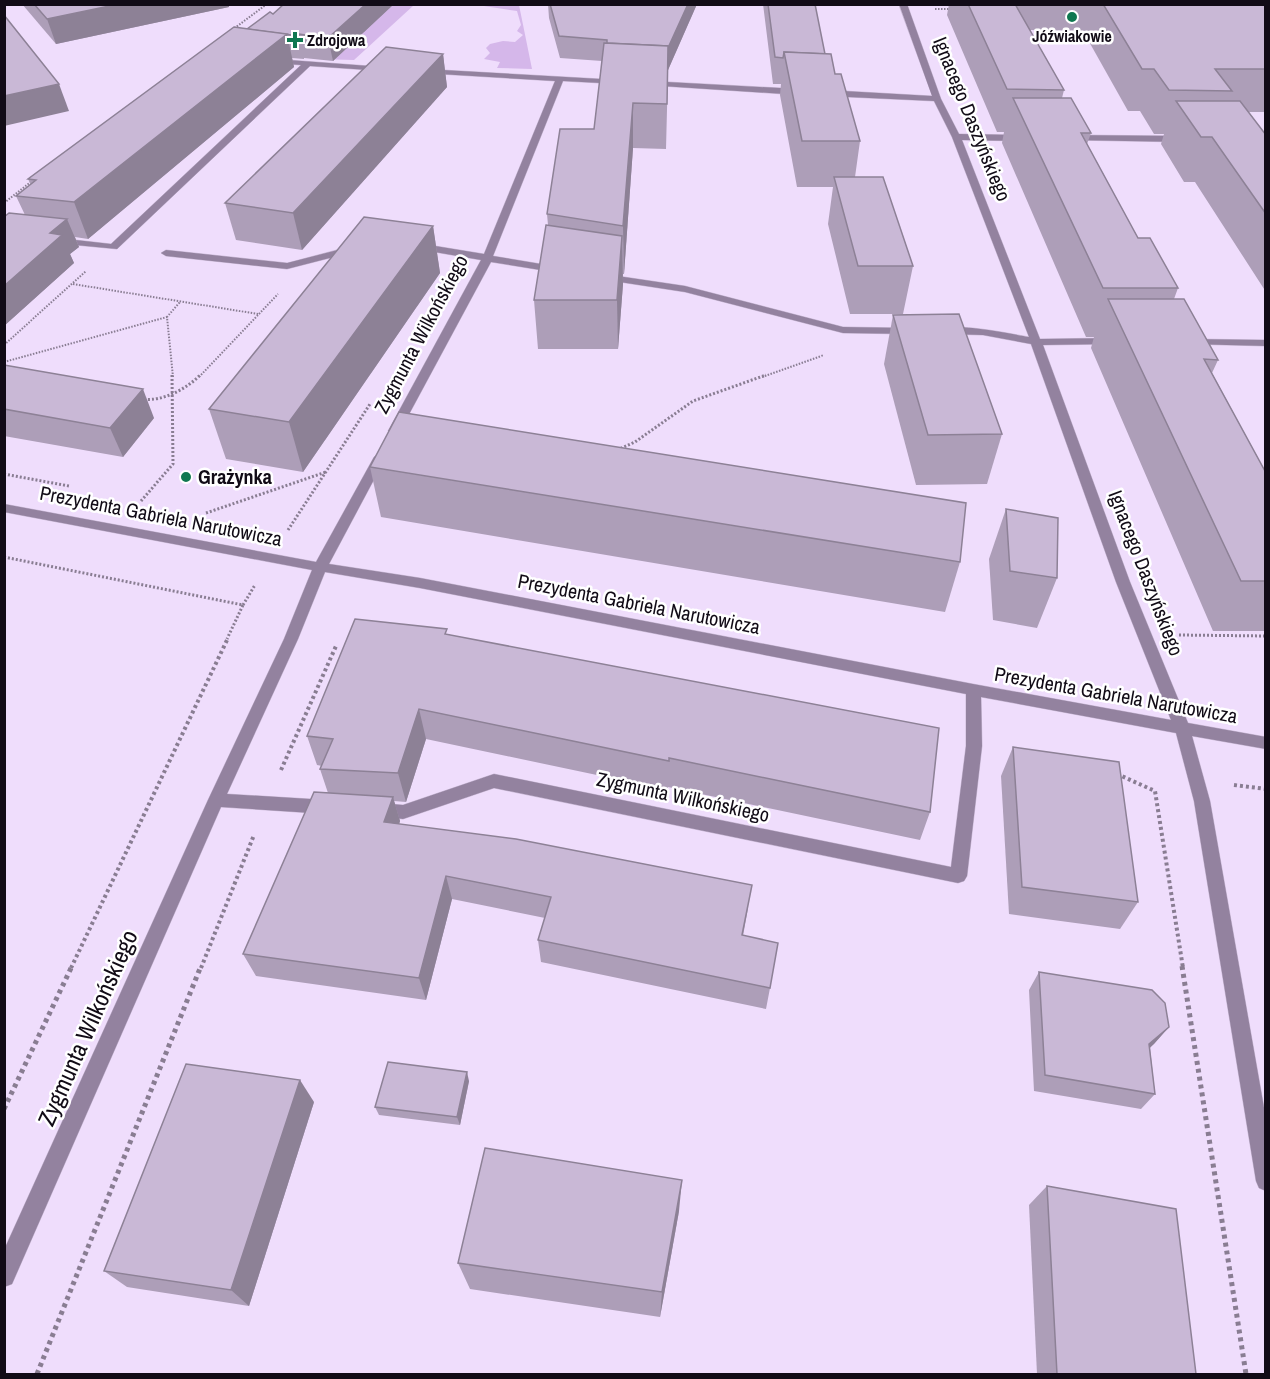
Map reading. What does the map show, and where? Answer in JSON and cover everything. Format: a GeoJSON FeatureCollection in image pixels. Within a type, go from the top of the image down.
{"type":"FeatureCollection","features":[{"type":"Feature","properties":{"kind":"street","name":"Ignacego Daszyńskiego"},"geometry":{"type":"LineString","coordinates":[[903,4],[937,99],[956,137],[1036,342],[1123,582],[1182,728],[1202,801],[1266,1181]]}},
{"type":"Feature","properties":{"kind":"street"},"geometry":{"type":"LineString","coordinates":[[265,60],[389,69]]}},
{"type":"Feature","properties":{"kind":"street"},"geometry":{"type":"LineString","coordinates":[[44,239],[113,247],[307,64]]}},
{"type":"Feature","properties":{"kind":"street"},"geometry":{"type":"LineString","coordinates":[[412,71],[632,82]]}},
{"type":"Feature","properties":{"kind":"street","name":"Zygmunta Wilkońskiego"},"geometry":{"type":"LineString","coordinates":[[4,1276],[216,800],[291,639],[321,567],[487,259],[560,78]]}},
{"type":"Feature","properties":{"kind":"street"},"geometry":{"type":"LineString","coordinates":[[644,83],[937,99]]}},
{"type":"Feature","properties":{"kind":"street"},"geometry":{"type":"LineString","coordinates":[[956,137],[1028,138]]}},
{"type":"Feature","properties":{"kind":"street"},"geometry":{"type":"LineString","coordinates":[[1068,137],[1195,139]]}},
{"type":"Feature","properties":{"kind":"street"},"geometry":{"type":"LineString","coordinates":[[408,245],[568,271]]}},
{"type":"Feature","properties":{"kind":"street"},"geometry":{"type":"LineString","coordinates":[[165,253],[287,266],[363,246]]}},
{"type":"Feature","properties":{"kind":"street"},"geometry":{"type":"LineString","coordinates":[[592,275],[685,289],[843,330],[983,332],[1036,342],[1127,341]]}},
{"type":"Feature","properties":{"kind":"street"},"geometry":{"type":"LineString","coordinates":[[1194,357],[1183,339],[1266,343]]}},
{"type":"Feature","properties":{"kind":"street","name":"Prezydenta Gabriela Narutowicza"},"geometry":{"type":"LineString","coordinates":[[4,508],[321,567],[420,583],[973,690],[1266,743]]}},
{"type":"Feature","properties":{"kind":"street","name":"Zygmunta Wilkońskiego"},"geometry":{"type":"LineString","coordinates":[[216,800],[403,812],[494,781],[958,876],[974,746],[973,690]]}},
{"type":"Feature","properties":{"kind":"path"},"geometry":{"type":"LineString","coordinates":[[231,31],[267,4]]}},
{"type":"Feature","properties":{"kind":"path"},"geometry":{"type":"LineString","coordinates":[[935,9],[958,9]]}},
{"type":"Feature","properties":{"kind":"path"},"geometry":{"type":"LineString","coordinates":[[4,203],[33,181]]}},
{"type":"Feature","properties":{"kind":"path"},"geometry":{"type":"LineString","coordinates":[[4,345],[113,247]]}},
{"type":"Feature","properties":{"kind":"path"},"geometry":{"type":"LineString","coordinates":[[139,398],[150,400],[174,393],[195,381],[301,269],[295,263]]}},
{"type":"Feature","properties":{"kind":"path"},"geometry":{"type":"LineString","coordinates":[[73,284],[258,314]]}},
{"type":"Feature","properties":{"kind":"path"},"geometry":{"type":"LineString","coordinates":[[4,362],[167,316],[180,302]]}},
{"type":"Feature","properties":{"kind":"path"},"geometry":{"type":"LineString","coordinates":[[141,501],[173,464],[174,393],[167,316]]}},
{"type":"Feature","properties":{"kind":"path"},"geometry":{"type":"LineString","coordinates":[[613,451],[635,442],[693,401],[828,354]]}},
{"type":"Feature","properties":{"kind":"path"},"geometry":{"type":"LineString","coordinates":[[290,530],[371,403]]}},
{"type":"Feature","properties":{"kind":"path"},"geometry":{"type":"LineString","coordinates":[[206,513],[327,471]]}},
{"type":"Feature","properties":{"kind":"path"},"geometry":{"type":"LineString","coordinates":[[4,557],[243,605],[4,1109]]}},
{"type":"Feature","properties":{"kind":"path"},"geometry":{"type":"LineString","coordinates":[[1173,635],[1266,636]]}},
{"type":"Feature","properties":{"kind":"path"},"geometry":{"type":"LineString","coordinates":[[37,1374],[267,803],[336,646]]}},
{"type":"Feature","properties":{"kind":"shaded area"},"geometry":{"type":"Polygon","coordinates":[[[471,4],[519,5],[532,69],[497,68],[500,62],[484,59],[490,53],[486,48],[490,44],[503,41],[515,42],[523,35],[517,31],[521,25],[517,11],[471,4]]]}},
{"type":"Feature","properties":{"kind":"shaded area"},"geometry":{"type":"Polygon","coordinates":[[[375,5],[414,5],[354,60],[315,59],[375,5]]]}},
{"type":"Feature","properties":{"kind":"building"},"geometry":{"type":"Polygon","coordinates":[[[34,4],[119,4],[47,19],[34,4]]]}},
{"type":"Feature","properties":{"kind":"building"},"geometry":{"type":"Polygon","coordinates":[[[284,4],[366,4],[328,38],[247,29],[270,12],[273,14],[284,4]]]}},
{"type":"Feature","properties":{"kind":"building"},"geometry":{"type":"Polygon","coordinates":[[[550,4],[688,4],[668,48],[668,46],[607,43],[607,40],[559,36],[550,4]]]}},
{"type":"Feature","properties":{"kind":"building"},"geometry":{"type":"Polygon","coordinates":[[[768,4],[815,4],[825,54],[784,52],[783,58],[775,57],[768,4]]]}},
{"type":"Feature","properties":{"kind":"building"},"geometry":{"type":"Polygon","coordinates":[[[968,4],[1015,4],[1064,90],[1007,89],[968,4]]]}},
{"type":"Feature","properties":{"kind":"building"},"geometry":{"type":"Polygon","coordinates":[[[1103,4],[1266,4],[1266,69],[1215,69],[1232,91],[1169,90],[1154,69],[1142,69],[1103,4]]]}},
{"type":"Feature","properties":{"kind":"building"},"geometry":{"type":"Polygon","coordinates":[[[4,15],[59,84],[4,96],[4,15]]]}},
{"type":"Feature","properties":{"kind":"building"},"geometry":{"type":"Polygon","coordinates":[[[234,27],[287,34],[74,202],[16,196],[36,180],[28,179],[234,27]]]}},
{"type":"Feature","properties":{"kind":"building"},"geometry":{"type":"Polygon","coordinates":[[[604,43],[668,46],[667,104],[633,103],[623,226],[547,214],[560,129],[594,129],[604,43]]]}},
{"type":"Feature","properties":{"kind":"building"},"geometry":{"type":"Polygon","coordinates":[[[386,47],[443,54],[293,213],[225,203],[386,47]]]}},
{"type":"Feature","properties":{"kind":"building"},"geometry":{"type":"Polygon","coordinates":[[[784,52],[831,54],[835,74],[841,74],[860,141],[802,141],[784,52]]]}},
{"type":"Feature","properties":{"kind":"building"},"geometry":{"type":"Polygon","coordinates":[[[1013,98],[1071,98],[1091,133],[1081,133],[1138,238],[1150,238],[1178,288],[1103,288],[1013,98]]]}},
{"type":"Feature","properties":{"kind":"building"},"geometry":{"type":"Polygon","coordinates":[[[1176,101],[1240,101],[1266,135],[1266,214],[1212,137],[1201,137],[1176,101]]]}},
{"type":"Feature","properties":{"kind":"building"},"geometry":{"type":"Polygon","coordinates":[[[834,177],[883,177],[913,266],[858,266],[834,177]]]}},
{"type":"Feature","properties":{"kind":"building"},"geometry":{"type":"Polygon","coordinates":[[[9,213],[67,219],[50,233],[62,235],[4,286],[4,217],[9,213]]]}},
{"type":"Feature","properties":{"kind":"building"},"geometry":{"type":"Polygon","coordinates":[[[364,217],[433,226],[289,422],[209,409],[364,217]]]}},
{"type":"Feature","properties":{"kind":"building"},"geometry":{"type":"Polygon","coordinates":[[[546,225],[622,236],[617,300],[534,300],[546,225]]]}},
{"type":"Feature","properties":{"kind":"building"},"geometry":{"type":"Polygon","coordinates":[[[1108,299],[1184,299],[1218,360],[1204,359],[1266,473],[1266,581],[1241,581],[1108,299]]]}},
{"type":"Feature","properties":{"kind":"building"},"geometry":{"type":"Polygon","coordinates":[[[959,314],[1002,434],[928,435],[893,315],[959,314]]]}},
{"type":"Feature","properties":{"kind":"building"},"geometry":{"type":"Polygon","coordinates":[[[4,365],[143,389],[110,428],[4,409],[4,365]]]}},
{"type":"Feature","properties":{"kind":"building"},"geometry":{"type":"Polygon","coordinates":[[[399,412],[966,503],[960,562],[370,467],[399,412]]]}},
{"type":"Feature","properties":{"kind":"building"},"geometry":{"type":"Polygon","coordinates":[[[1006,509],[1058,518],[1057,578],[1010,571],[1006,509]]]}},
{"type":"Feature","properties":{"kind":"building"},"geometry":{"type":"Polygon","coordinates":[[[355,619],[447,629],[445,634],[939,728],[930,812],[419,709],[398,773],[320,769],[333,739],[307,736],[355,619]]]}},
{"type":"Feature","properties":{"kind":"building"},"geometry":{"type":"Polygon","coordinates":[[[1013,747],[1119,762],[1138,902],[1022,887],[1013,747]]]}},
{"type":"Feature","properties":{"kind":"building"},"geometry":{"type":"Polygon","coordinates":[[[314,792],[393,797],[384,822],[516,839],[752,885],[742,935],[778,943],[770,988],[538,940],[551,897],[446,876],[419,978],[243,954],[314,792]]]}},
{"type":"Feature","properties":{"kind":"building"},"geometry":{"type":"Polygon","coordinates":[[[1039,972],[1152,990],[1165,1003],[1169,1027],[1149,1044],[1155,1094],[1045,1075],[1039,972]]]}},
{"type":"Feature","properties":{"kind":"building"},"geometry":{"type":"Polygon","coordinates":[[[388,1062],[467,1072],[457,1117],[375,1107],[388,1062]]]}},
{"type":"Feature","properties":{"kind":"building"},"geometry":{"type":"Polygon","coordinates":[[[186,1064],[300,1080],[231,1290],[104,1271],[186,1064]]]}},
{"type":"Feature","properties":{"kind":"building"},"geometry":{"type":"Polygon","coordinates":[[[485,1148],[682,1180],[662,1292],[458,1263],[485,1148]]]}},
{"type":"Feature","properties":{"kind":"building"},"geometry":{"type":"Polygon","coordinates":[[[1047,1186],[1176,1209],[1196,1374],[1057,1374],[1047,1186]]]}},
{"type":"Feature","properties":{"kind":"place","name":"Jóźwiakowie"},"geometry":{"type":"Point","coordinates":[1072,17]}},
{"type":"Feature","properties":{"kind":"place","name":"Zdrojowa"},"geometry":{"type":"Point","coordinates":[295,40]}},
{"type":"Feature","properties":{"kind":"place","name":"Grażynka"},"geometry":{"type":"Point","coordinates":[186,477]}}]}
